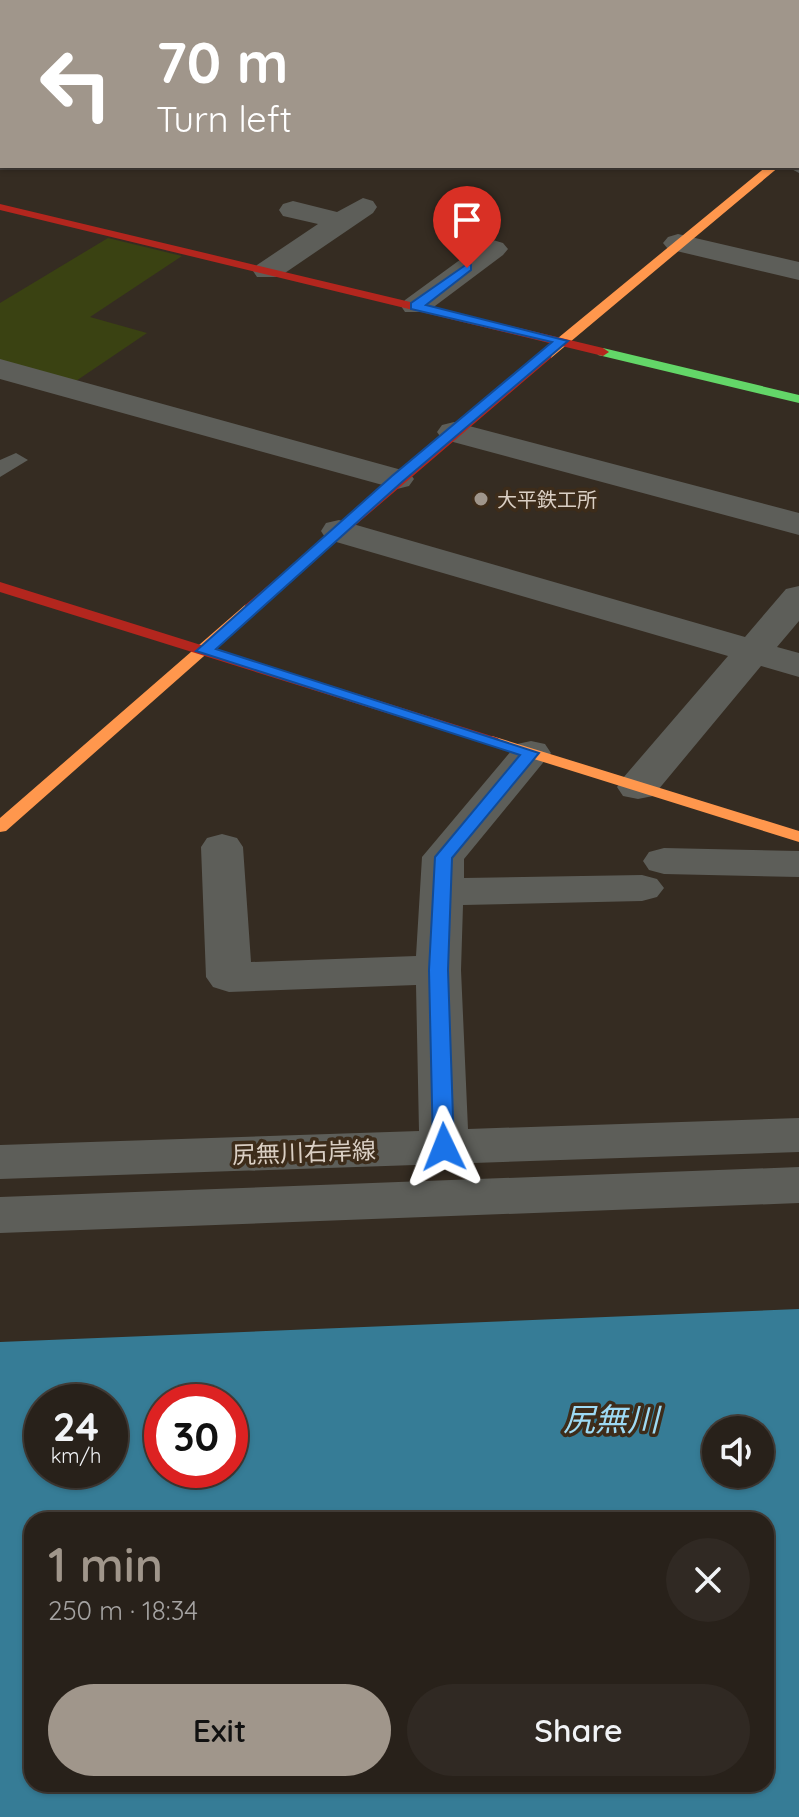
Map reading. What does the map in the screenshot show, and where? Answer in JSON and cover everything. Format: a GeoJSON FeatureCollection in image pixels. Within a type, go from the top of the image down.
{"type":"FeatureCollection","features":[{"type":"Feature","properties":{"kind":"street"},"geometry":{"type":"LineString","coordinates":[[0,827],[397,479],[772,168]]}},
{"type":"Feature","properties":{"kind":"street"},"geometry":{"type":"LineString","coordinates":[[0,207],[799,399]]}},
{"type":"Feature","properties":{"kind":"street"},"geometry":{"type":"LineString","coordinates":[[268,271],[352,214],[293,210]]}},
{"type":"Feature","properties":{"kind":"street"},"geometry":{"type":"LineString","coordinates":[[678,243],[799,271]]}},
{"type":"Feature","properties":{"kind":"street"},"geometry":{"type":"LineString","coordinates":[[416,306],[493,249]]}},
{"type":"Feature","properties":{"kind":"street"},"geometry":{"type":"LineString","coordinates":[[0,369],[397,479]]}},
{"type":"Feature","properties":{"kind":"street"},"geometry":{"type":"LineString","coordinates":[[454,432],[799,524]]}},
{"type":"Feature","properties":{"kind":"street"},"geometry":{"type":"LineString","coordinates":[[339,531],[799,665]]}},
{"type":"Feature","properties":{"kind":"street"},"geometry":{"type":"LineString","coordinates":[[0,587],[799,837]]}},
{"type":"Feature","properties":{"kind":"street"},"geometry":{"type":"LineString","coordinates":[[638,787],[799,597]]}},
{"type":"Feature","properties":{"kind":"street"},"geometry":{"type":"LineString","coordinates":[[444,1147],[438,970],[443,857],[531,753]]}},
{"type":"Feature","properties":{"kind":"street"},"geometry":{"type":"LineString","coordinates":[[222,847],[229,977],[438,970]]}},
{"type":"Feature","properties":{"kind":"street"},"geometry":{"type":"LineString","coordinates":[[440,892],[799,864]]}},
{"type":"Feature","properties":{"kind":"street","name":"尻無川右岸線"},"geometry":{"type":"LineString","coordinates":[[0,1162],[799,1135]]}},
{"type":"Feature","properties":{"kind":"street"},"geometry":{"type":"LineString","coordinates":[[0,1215],[799,1185]]}},
{"type":"Feature","properties":{"kind":"green space"},"geometry":{"type":"Polygon","coordinates":[[[108,238],[182,256],[90,317],[147,333],[73,383],[0,364],[0,303],[108,238]]]}},
{"type":"Feature","properties":{"kind":"water","name":"尻無川"},"geometry":{"type":"Polygon","coordinates":[[[799,1309],[799,1817],[0,1817],[0,1342],[799,1309]]]}},
{"type":"Feature","properties":{"kind":"traffic: fast"},"geometry":{"type":"LineString","coordinates":[[603,352],[799,399]]}},
{"type":"Feature","properties":{"kind":"traffic: slow"},"geometry":{"type":"LineString","coordinates":[[546,355],[772,168]]}},
{"type":"Feature","properties":{"kind":"traffic: slow"},"geometry":{"type":"LineString","coordinates":[[0,827],[250,608]]}},
{"type":"Feature","properties":{"kind":"traffic: slow"},"geometry":{"type":"LineString","coordinates":[[492,741],[799,837]]}},
{"type":"Feature","properties":{"kind":"traffic: jam"},"geometry":{"type":"LineString","coordinates":[[0,207],[603,352]]}},
{"type":"Feature","properties":{"kind":"traffic: jam"},"geometry":{"type":"LineString","coordinates":[[250,608],[546,355]]}},
{"type":"Feature","properties":{"kind":"traffic: jam"},"geometry":{"type":"LineString","coordinates":[[0,587],[492,741]]}},
{"type":"Feature","properties":{"kind":"place","name":"大平鉄工所"},"geometry":{"type":"Point","coordinates":[481,499]}},
{"type":"Feature","properties":{"kind":"route"},"geometry":{"type":"LineString","coordinates":[[444,1147],[438,970],[443,857],[531,753],[204,651],[397,479],[562,341],[416,306],[467,268]]}}]}
